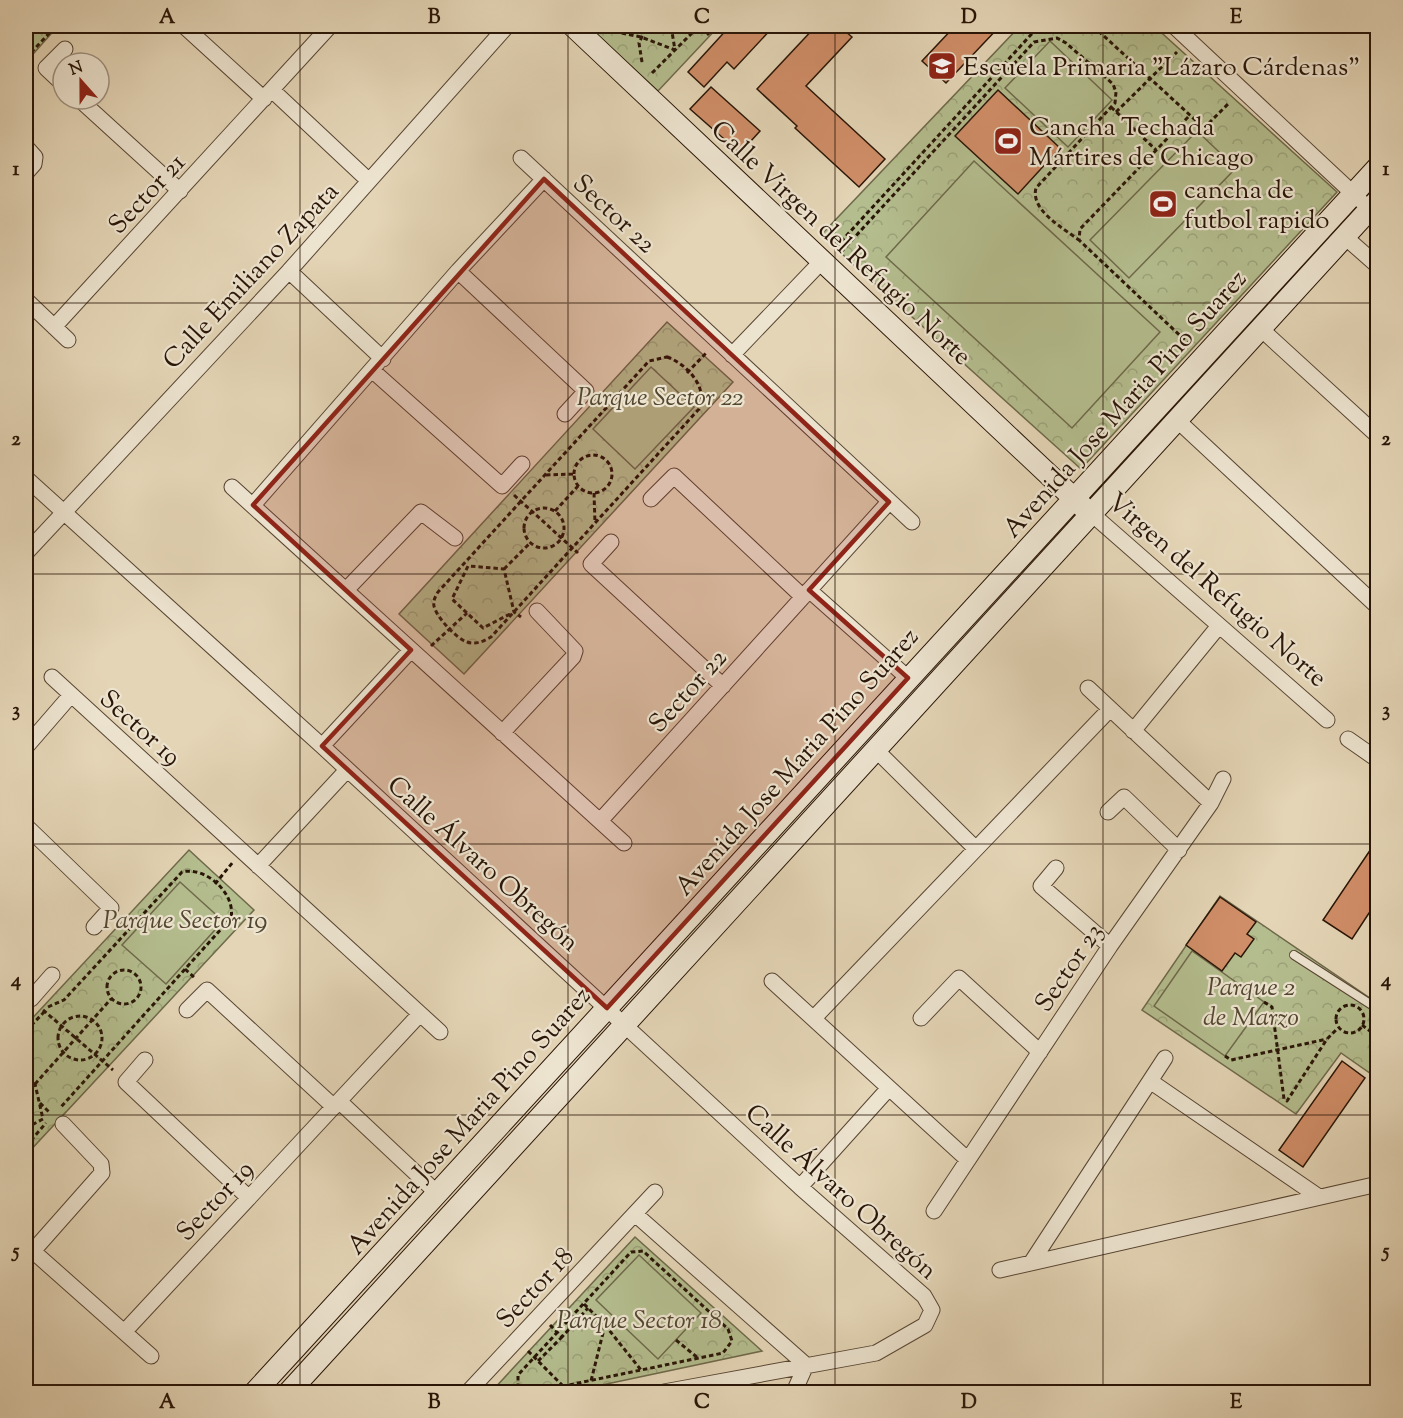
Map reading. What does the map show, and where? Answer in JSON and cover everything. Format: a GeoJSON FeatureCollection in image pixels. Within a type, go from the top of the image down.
{"type":"FeatureCollection","features":[{"type":"Feature","properties":{"kind":"street"},"geometry":{"type":"LineString","coordinates":[[184,26],[369,181]]}},
{"type":"Feature","properties":{"kind":"street","name":"Sector 21"},"geometry":{"type":"LineString","coordinates":[[54,327],[330,26]]}},
{"type":"Feature","properties":{"kind":"street","name":"Calle Emiliano Zapata"},"geometry":{"type":"LineString","coordinates":[[26,553],[289,271],[507,26]]}},
{"type":"Feature","properties":{"kind":"street","name":"Calle Virgen del Refugio Norte"},"geometry":{"type":"LineString","coordinates":[[573,26],[1073,498]]}},
{"type":"Feature","properties":{"kind":"street"},"geometry":{"type":"LineString","coordinates":[[1174,26],[1353,193],[1374,204]]}},
{"type":"Feature","properties":{"kind":"street"},"geometry":{"type":"LineString","coordinates":[[93,111],[180,191]]}},
{"type":"Feature","properties":{"kind":"street"},"geometry":{"type":"LineString","coordinates":[[26,147],[35,157],[34,164],[26,173]]}},
{"type":"Feature","properties":{"kind":"street","name":"Sector 22"},"geometry":{"type":"LineString","coordinates":[[521,158],[912,522]]}},
{"type":"Feature","properties":{"kind":"street","name":"Avenida Jose Maria Pino Suarez"},"geometry":{"type":"LineString","coordinates":[[255,1392],[1377,167]]}},
{"type":"Feature","properties":{"kind":"street","name":"Sector 22"},"geometry":{"type":"LineString","coordinates":[[253,505],[458,271],[544,179]]}},
{"type":"Feature","properties":{"kind":"street","name":"Avenida Jose Maria Pino Suarez"},"geometry":{"type":"LineString","coordinates":[[289,1392],[1374,204]]}},
{"type":"Feature","properties":{"kind":"street"},"geometry":{"type":"LineString","coordinates":[[1345,237],[1377,266]]}},
{"type":"Feature","properties":{"kind":"street"},"geometry":{"type":"LineString","coordinates":[[732,355],[825,264]]}},
{"type":"Feature","properties":{"kind":"street"},"geometry":{"type":"LineString","coordinates":[[289,271],[378,365],[502,486],[522,464]]}},
{"type":"Feature","properties":{"kind":"street"},"geometry":{"type":"LineString","coordinates":[[458,271],[586,391],[565,414]]}},
{"type":"Feature","properties":{"kind":"street"},"geometry":{"type":"LineString","coordinates":[[26,300],[68,340]]}},
{"type":"Feature","properties":{"kind":"street"},"geometry":{"type":"LineString","coordinates":[[1261,329],[1377,436]]}},
{"type":"Feature","properties":{"kind":"street"},"geometry":{"type":"LineString","coordinates":[[1177,420],[1377,607]]}},
{"type":"Feature","properties":{"kind":"street"},"geometry":{"type":"LineString","coordinates":[[651,499],[674,476],[806,593],[909,678]]}},
{"type":"Feature","properties":{"kind":"street","name":"Calle Álvaro Obregón"},"geometry":{"type":"LineString","coordinates":[[26,478],[322,746],[800,1187],[924,1296],[932,1310],[925,1325],[876,1353],[806,1365]]}},
{"type":"Feature","properties":{"kind":"street"},"geometry":{"type":"LineString","coordinates":[[232,487],[624,843]]}},
{"type":"Feature","properties":{"kind":"street","name":"Virgen del Refugio Norte"},"geometry":{"type":"LineString","coordinates":[[1073,498],[1327,720]]}},
{"type":"Feature","properties":{"kind":"street","name":"Sector 22"},"geometry":{"type":"LineString","coordinates":[[600,822],[889,502]]}},
{"type":"Feature","properties":{"kind":"street"},"geometry":{"type":"LineString","coordinates":[[346,590],[422,512],[455,538]]}},
{"type":"Feature","properties":{"kind":"street"},"geometry":{"type":"LineString","coordinates":[[611,542],[591,564],[723,686]]}},
{"type":"Feature","properties":{"kind":"street"},"geometry":{"type":"LineString","coordinates":[[502,733],[573,657],[575,651],[537,611]]}},
{"type":"Feature","properties":{"kind":"street"},"geometry":{"type":"LineString","coordinates":[[1133,731],[1218,627]]}},
{"type":"Feature","properties":{"kind":"street"},"geometry":{"type":"LineString","coordinates":[[322,746],[415,653]]}},
{"type":"Feature","properties":{"kind":"street","name":"Sector 19"},"geometry":{"type":"LineString","coordinates":[[52,677],[440,1032]]}},
{"type":"Feature","properties":{"kind":"street"},"geometry":{"type":"LineString","coordinates":[[1088,688],[1211,803]]}},
{"type":"Feature","properties":{"kind":"street","name":"Sector 19"},"geometry":{"type":"LineString","coordinates":[[26,747],[71,695]]}},
{"type":"Feature","properties":{"kind":"street"},"geometry":{"type":"LineString","coordinates":[[814,1018],[1110,709]]}},
{"type":"Feature","properties":{"kind":"street"},"geometry":{"type":"LineString","coordinates":[[1348,739],[1377,760]]}},
{"type":"Feature","properties":{"kind":"street"},"geometry":{"type":"LineString","coordinates":[[875,749],[975,848]]}},
{"type":"Feature","properties":{"kind":"street"},"geometry":{"type":"LineString","coordinates":[[258,866],[347,770]]}},
{"type":"Feature","properties":{"kind":"street","name":"Sector 23"},"geometry":{"type":"LineString","coordinates":[[934,1211],[1110,946],[1211,803],[1223,779]]}},
{"type":"Feature","properties":{"kind":"street"},"geometry":{"type":"LineString","coordinates":[[1108,812],[1124,796],[1179,850]]}},
{"type":"Feature","properties":{"kind":"street"},"geometry":{"type":"LineString","coordinates":[[26,826],[111,908],[94,927]]}},
{"type":"Feature","properties":{"kind":"street"},"geometry":{"type":"LineString","coordinates":[[1056,868],[1041,885],[1110,946]]}},
{"type":"Feature","properties":{"kind":"street"},"geometry":{"type":"LineString","coordinates":[[28,997],[52,975]]}},
{"type":"Feature","properties":{"kind":"street"},"geometry":{"type":"LineString","coordinates":[[921,1018],[959,978],[1040,1052]]}},
{"type":"Feature","properties":{"kind":"street"},"geometry":{"type":"LineString","coordinates":[[772,981],[968,1160]]}},
{"type":"Feature","properties":{"kind":"street"},"geometry":{"type":"LineString","coordinates":[[187,1010],[207,990],[437,1193]]}},
{"type":"Feature","properties":{"kind":"street","name":"Sector 19"},"geometry":{"type":"LineString","coordinates":[[125,1331],[420,1014]]}},
{"type":"Feature","properties":{"kind":"street"},"geometry":{"type":"LineString","coordinates":[[1031,1263],[1165,1058]]}},
{"type":"Feature","properties":{"kind":"street"},"geometry":{"type":"LineString","coordinates":[[145,1060],[126,1082],[249,1198]]}},
{"type":"Feature","properties":{"kind":"street"},"geometry":{"type":"LineString","coordinates":[[1150,1081],[1319,1197]]}},
{"type":"Feature","properties":{"kind":"street"},"geometry":{"type":"LineString","coordinates":[[800,1187],[889,1088]]}},
{"type":"Feature","properties":{"kind":"street"},"geometry":{"type":"LineString","coordinates":[[63,1124],[101,1164],[102,1173],[29,1248],[151,1356]]}},
{"type":"Feature","properties":{"kind":"street"},"geometry":{"type":"LineString","coordinates":[[1000,1270],[1377,1184]]}},
{"type":"Feature","properties":{"kind":"street","name":"Sector 18"},"geometry":{"type":"LineString","coordinates":[[468,1392],[656,1192]]}},
{"type":"Feature","properties":{"kind":"street"},"geometry":{"type":"LineString","coordinates":[[635,1214],[806,1365]]}},
{"type":"Feature","properties":{"kind":"street"},"geometry":{"type":"LineString","coordinates":[[288,1356],[306,1374]]}},
{"type":"Feature","properties":{"kind":"street"},"geometry":{"type":"LineString","coordinates":[[664,1392],[806,1365]]}},
{"type":"Feature","properties":{"kind":"street"},"geometry":{"type":"LineString","coordinates":[[794,1392],[806,1365]]}},
{"type":"Feature","properties":{"kind":"lane"},"geometry":{"type":"LineString","coordinates":[[1294,955],[1377,1009]]}},
{"type":"Feature","properties":{"kind":"path"},"geometry":{"type":"LineString","coordinates":[[26,58],[56,26]]}},
{"type":"Feature","properties":{"kind":"path"},"geometry":{"type":"LineString","coordinates":[[627,26],[631,35]]}},
{"type":"Feature","properties":{"kind":"path"},"geometry":{"type":"LineString","coordinates":[[643,64],[640,58],[641,37],[647,26]]}},
{"type":"Feature","properties":{"kind":"path"},"geometry":{"type":"LineString","coordinates":[[671,26],[675,50]]}},
{"type":"Feature","properties":{"kind":"path"},"geometry":{"type":"LineString","coordinates":[[651,75],[700,26],[710,36]]}},
{"type":"Feature","properties":{"kind":"path"},"geometry":{"type":"LineString","coordinates":[[825,264],[1039,26]]}},
{"type":"Feature","properties":{"kind":"path"},"geometry":{"type":"LineString","coordinates":[[1093,26],[1204,128],[1243,90]]}},
{"type":"Feature","properties":{"kind":"path"},"geometry":{"type":"LineString","coordinates":[[597,28],[641,37],[675,50]]}},
{"type":"Feature","properties":{"kind":"path"},"geometry":{"type":"LineString","coordinates":[[825,264],[1034,42],[1057,38],[1066,43],[1113,84],[1116,92],[1115,103],[1036,188],[1034,197],[1037,206],[1079,240],[1202,357]]}},
{"type":"Feature","properties":{"kind":"path"},"geometry":{"type":"LineString","coordinates":[[1116,112],[1190,40]]}},
{"type":"Feature","properties":{"kind":"path"},"geometry":{"type":"LineString","coordinates":[[647,71],[656,81]]}},
{"type":"Feature","properties":{"kind":"path"},"geometry":{"type":"LineString","coordinates":[[1111,107],[1156,150]]}},
{"type":"Feature","properties":{"kind":"path"},"geometry":{"type":"LineString","coordinates":[[1079,240],[1080,229],[1190,115]]}},
{"type":"Feature","properties":{"kind":"path"},"geometry":{"type":"LineString","coordinates":[[687,373],[717,342]]}},
{"type":"Feature","properties":{"kind":"path"},"geometry":{"type":"LineString","coordinates":[[667,357],[674,359],[687,373],[703,391],[703,400],[699,409],[514,612],[483,642],[463,641],[437,614],[434,606],[438,592],[649,362],[667,357]]}},
{"type":"Feature","properties":{"kind":"path"},"geometry":{"type":"LineString","coordinates":[[588,456],[605,460],[611,470],[606,488],[594,493],[578,486],[574,474],[578,463],[588,456]]}},
{"type":"Feature","properties":{"kind":"path"},"geometry":{"type":"LineString","coordinates":[[545,475],[574,474]]}},
{"type":"Feature","properties":{"kind":"path"},"geometry":{"type":"LineString","coordinates":[[502,486],[591,564]]}},
{"type":"Feature","properties":{"kind":"path"},"geometry":{"type":"LineString","coordinates":[[555,511],[578,486]]}},
{"type":"Feature","properties":{"kind":"path"},"geometry":{"type":"LineString","coordinates":[[594,493],[595,523]]}},
{"type":"Feature","properties":{"kind":"path"},"geometry":{"type":"LineString","coordinates":[[543,508],[555,511],[563,521],[561,538],[549,547],[530,543],[526,537],[524,524],[532,512],[543,508]]}},
{"type":"Feature","properties":{"kind":"path"},"geometry":{"type":"LineString","coordinates":[[514,612],[483,628],[452,599],[468,566],[504,569],[530,543]]}},
{"type":"Feature","properties":{"kind":"path"},"geometry":{"type":"LineString","coordinates":[[504,569],[514,612]]}},
{"type":"Feature","properties":{"kind":"path"},"geometry":{"type":"LineString","coordinates":[[415,653],[451,628],[467,613]]}},
{"type":"Feature","properties":{"kind":"path"},"geometry":{"type":"LineString","coordinates":[[214,884],[242,852]]}},
{"type":"Feature","properties":{"kind":"path"},"geometry":{"type":"LineString","coordinates":[[26,1031],[50,1005],[64,1000],[182,872],[192,870],[201,872],[230,900],[231,918],[26,1146]]}},
{"type":"Feature","properties":{"kind":"path"},"geometry":{"type":"LineString","coordinates":[[119,970],[136,974],[141,983],[137,998],[122,1005],[111,999],[106,989],[109,977],[119,970]]}},
{"type":"Feature","properties":{"kind":"path"},"geometry":{"type":"LineString","coordinates":[[28,997],[126,1082]]}},
{"type":"Feature","properties":{"kind":"path"},"geometry":{"type":"LineString","coordinates":[[35,1084],[111,999]]}},
{"type":"Feature","properties":{"kind":"path"},"geometry":{"type":"LineString","coordinates":[[1264,1002],[1272,1007],[1284,1099],[1287,1101],[1327,1039],[1338,1028]]}},
{"type":"Feature","properties":{"kind":"path"},"geometry":{"type":"LineString","coordinates":[[1338,1028],[1336,1014],[1346,1005],[1355,1005],[1362,1011],[1362,1025]]}},
{"type":"Feature","properties":{"kind":"path"},"geometry":{"type":"LineString","coordinates":[[77,1016],[93,1020],[101,1038],[94,1054],[80,1059],[64,1052],[58,1043],[62,1026],[77,1016]]}},
{"type":"Feature","properties":{"kind":"path"},"geometry":{"type":"LineString","coordinates":[[1338,1028],[1351,1033],[1362,1025]]}},
{"type":"Feature","properties":{"kind":"path"},"geometry":{"type":"LineString","coordinates":[[1362,1025],[1377,1037]]}},
{"type":"Feature","properties":{"kind":"path"},"geometry":{"type":"LineString","coordinates":[[1225,1056],[1231,1060],[1327,1039]]}},
{"type":"Feature","properties":{"kind":"path"},"geometry":{"type":"LineString","coordinates":[[26,1083],[35,1084]]}},
{"type":"Feature","properties":{"kind":"path"},"geometry":{"type":"LineString","coordinates":[[26,1128],[43,1119],[35,1084]]}},
{"type":"Feature","properties":{"kind":"path"},"geometry":{"type":"LineString","coordinates":[[525,1392],[518,1387],[517,1380],[534,1358],[630,1252],[643,1251],[728,1329],[732,1336],[732,1341],[723,1353],[535,1392]]}},
{"type":"Feature","properties":{"kind":"path"},"geometry":{"type":"LineString","coordinates":[[584,1304],[641,1370]]}},
{"type":"Feature","properties":{"kind":"path"},"geometry":{"type":"LineString","coordinates":[[538,1362],[588,1308]]}},
{"type":"Feature","properties":{"kind":"path"},"geometry":{"type":"LineString","coordinates":[[540,1315],[562,1337]]}},
{"type":"Feature","properties":{"kind":"path"},"geometry":{"type":"LineString","coordinates":[[591,1381],[604,1325]]}},
{"type":"Feature","properties":{"kind":"path"},"geometry":{"type":"LineString","coordinates":[[517,1340],[569,1392]]}},
{"type":"Feature","properties":{"kind":"path"},"geometry":{"type":"LineString","coordinates":[[676,1340],[698,1359]]}},
{"type":"Feature","properties":{"kind":"highlighted area"},"geometry":{"type":"Polygon","coordinates":[[[544,179],[889,502],[809,590],[908,678],[607,1008],[322,746],[411,650],[253,505],[544,179]]]}},
{"type":"Feature","properties":{"kind":"green space"},"geometry":{"type":"Polygon","coordinates":[[[26,26],[58,26],[26,62],[26,26]]]}},
{"type":"Feature","properties":{"kind":"green space"},"geometry":{"type":"Polygon","coordinates":[[[587,26],[719,26],[658,91],[587,26]]]}},
{"type":"Feature","properties":{"kind":"green space"},"geometry":{"type":"Polygon","coordinates":[[[1020,26],[1154,26],[1337,192],[1081,469],[821,235],[1020,26]]]}},
{"type":"Feature","properties":{"kind":"green space"},"geometry":{"type":"Polygon","coordinates":[[[1050,41],[1112,100],[1068,147],[1005,88],[1050,41]]]}},
{"type":"Feature","properties":{"kind":"green space","name":"cancha de futbol rapido"},"geometry":{"type":"Polygon","coordinates":[[[1197,131],[1236,168],[1129,278],[1090,240],[1197,131]]]}},
{"type":"Feature","properties":{"kind":"green space"},"geometry":{"type":"Polygon","coordinates":[[[974,161],[1160,332],[1072,428],[886,257],[974,161]]]}},
{"type":"Feature","properties":{"kind":"green space","name":"Parque Sector 22"},"geometry":{"type":"Polygon","coordinates":[[[667,322],[733,382],[464,674],[399,614],[667,322]]]}},
{"type":"Feature","properties":{"kind":"green space"},"geometry":{"type":"Polygon","coordinates":[[[651,367],[694,407],[635,469],[593,429],[651,367]]]}},
{"type":"Feature","properties":{"kind":"green space","name":"Parque Sector 19"},"geometry":{"type":"Polygon","coordinates":[[[189,850],[254,910],[26,1155],[26,1025],[189,850]]]}},
{"type":"Feature","properties":{"kind":"green space"},"geometry":{"type":"Polygon","coordinates":[[[180,882],[223,921],[166,984],[122,945],[180,882]]]}},
{"type":"Feature","properties":{"kind":"green space","name":"Parque 2 de Marzo"},"geometry":{"type":"Polygon","coordinates":[[[1220,896],[1377,1003],[1377,1078],[1341,1053],[1296,1114],[1142,1010],[1220,896]]]}},
{"type":"Feature","properties":{"kind":"green space"},"geometry":{"type":"Polygon","coordinates":[[[1192,951],[1264,1002],[1225,1056],[1154,1006],[1192,951]]]}},
{"type":"Feature","properties":{"kind":"green space","name":"Parque Sector 18"},"geometry":{"type":"Polygon","coordinates":[[[635,1237],[762,1351],[569,1392],[491,1392],[635,1237]]]}},
{"type":"Feature","properties":{"kind":"green space"},"geometry":{"type":"Polygon","coordinates":[[[639,1255],[701,1313],[658,1359],[596,1300],[639,1255]]]}},
{"type":"Feature","properties":{"kind":"building"},"geometry":{"type":"Polygon","coordinates":[[[730,26],[774,26],[734,69],[727,62],[704,87],[688,72],[730,26]]]}},
{"type":"Feature","properties":{"kind":"building"},"geometry":{"type":"Polygon","coordinates":[[[816,26],[839,26],[852,37],[806,86],[885,159],[859,187],[757,89],[816,26]]]}},
{"type":"Feature","properties":{"kind":"building"},"geometry":{"type":"Polygon","coordinates":[[[955,26],[1000,26],[946,83],[922,61],[955,26]]]}},
{"type":"Feature","properties":{"kind":"building"},"geometry":{"type":"Polygon","coordinates":[[[711,87],[760,131],[740,153],[690,109],[711,87]]]}},
{"type":"Feature","properties":{"kind":"building"},"geometry":{"type":"Polygon","coordinates":[[[998,90],[1060,148],[1018,194],[955,136],[998,90]]]}},
{"type":"Feature","properties":{"kind":"building"},"geometry":{"type":"Polygon","coordinates":[[[1377,840],[1377,901],[1352,939],[1323,920],[1377,840]]]}},
{"type":"Feature","properties":{"kind":"building"},"geometry":{"type":"Polygon","coordinates":[[[1220,897],[1256,922],[1247,934],[1254,939],[1241,957],[1235,953],[1222,971],[1186,945],[1220,897]]]}},
{"type":"Feature","properties":{"kind":"building"},"geometry":{"type":"Polygon","coordinates":[[[1342,1061],[1365,1078],[1303,1167],[1279,1150],[1342,1061]]]}},
{"type":"Feature","properties":{"kind":"place","name":"Escuela Primaria \"Lázaro Cárdenas\""},"geometry":{"type":"Point","coordinates":[942,66]}},
{"type":"Feature","properties":{"kind":"place","name":"Cancha Techada Mártires de Chicago"},"geometry":{"type":"Point","coordinates":[1008,141]}},
{"type":"Feature","properties":{"kind":"place","name":"cancha de futbol rapido"},"geometry":{"type":"Point","coordinates":[1163,204]}}]}
